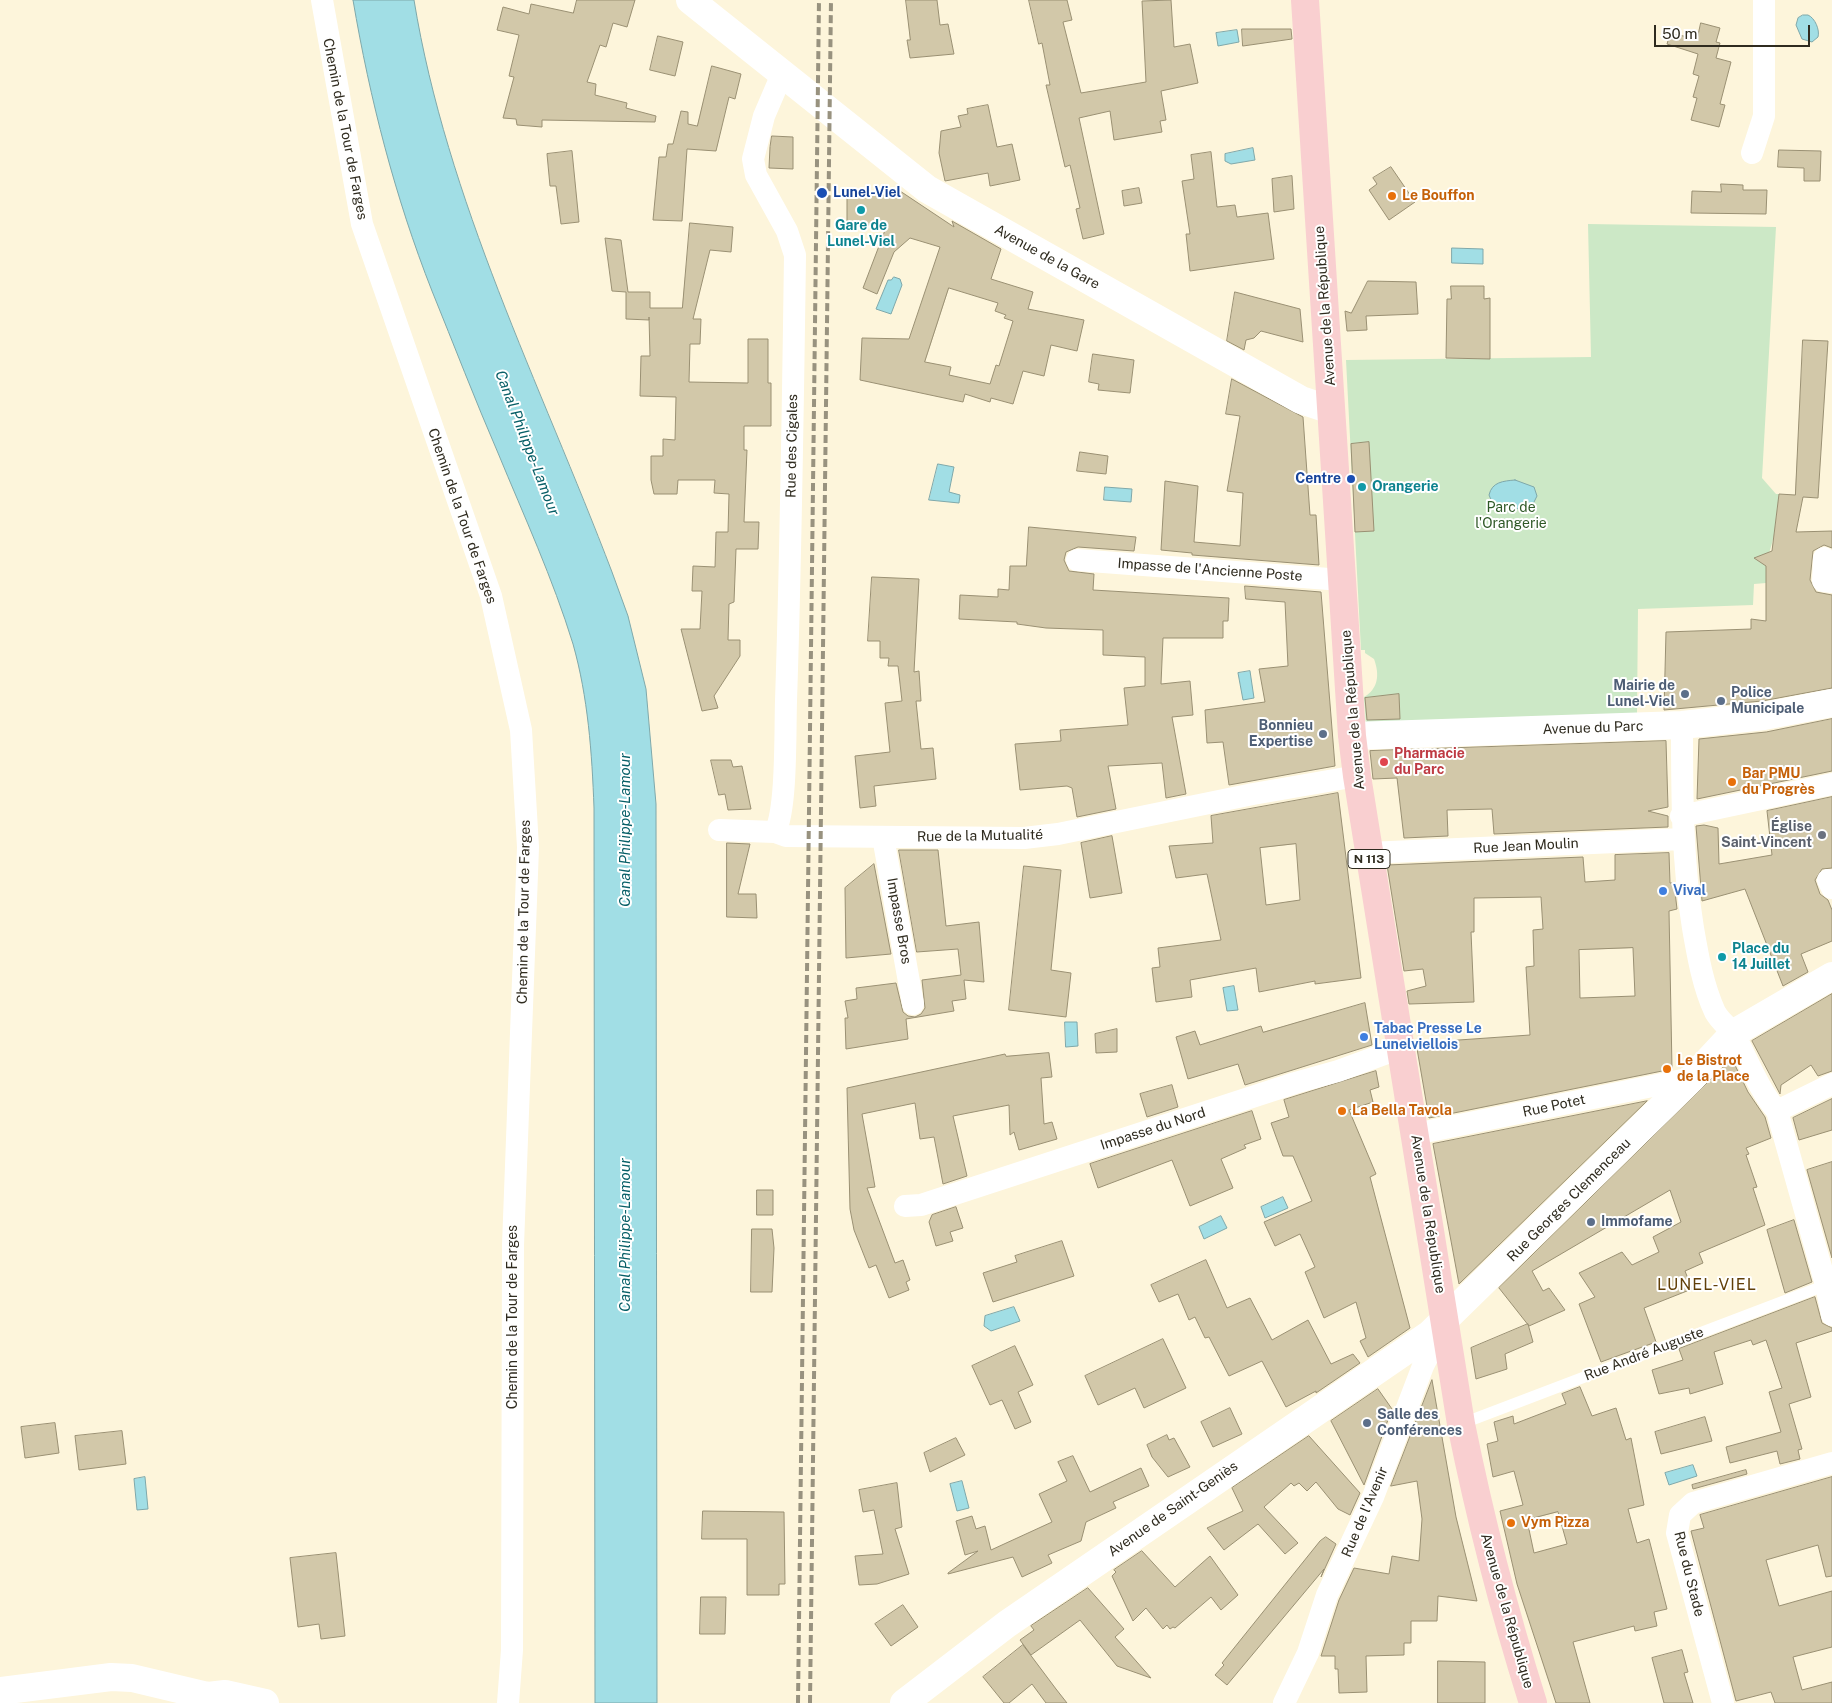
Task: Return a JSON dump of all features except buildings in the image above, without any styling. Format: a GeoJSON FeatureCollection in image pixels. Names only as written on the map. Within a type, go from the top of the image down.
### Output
{"type":"FeatureCollection","features":[{"type":"Feature","properties":{"kind":"main road","name":"Avenue de la République"},"geometry":{"type":"LineString","coordinates":[[1305,0],[1352,736],[1357,776],[1368,854],[1446,1321],[1461,1424],[1493,1566],[1533,1703]]}},
{"type":"Feature","properties":{"kind":"street","name":"Chemin de la Tour de Farges"},"geometry":{"type":"LineString","coordinates":[[322,0],[362,224],[491,596],[521,730],[528,848],[513,1246],[512,1650],[508,1703]]}},
{"type":"Feature","properties":{"kind":"street","name":"Avenue de la Gare"},"geometry":{"type":"LineString","coordinates":[[690,0],[927,189],[1301,400],[1332,410]]}},
{"type":"Feature","properties":{"kind":"street"},"geometry":{"type":"LineString","coordinates":[[1752,153],[1764,116],[1764,0]]}},
{"type":"Feature","properties":{"kind":"street","name":"Rue des Cigales"},"geometry":{"type":"LineString","coordinates":[[780,834],[790,565],[795,255],[787,231],[756,175],[753,159],[762,123],[782,74]]}},
{"type":"Feature","properties":{"kind":"street"},"geometry":{"type":"LineString","coordinates":[[1824,558],[1823,581],[1832,582]]}},
{"type":"Feature","properties":{"kind":"street","name":"Impasse de l'Ancienne Poste"},"geometry":{"type":"LineString","coordinates":[[1077,560],[1342,580]]}},
{"type":"Feature","properties":{"kind":"street","name":"Avenue du Parc"},"geometry":{"type":"LineString","coordinates":[[1352,736],[1682,725],[1764,716],[1832,703]]}},
{"type":"Feature","properties":{"kind":"street"},"geometry":{"type":"LineString","coordinates":[[1682,725],[1682,816],[1686,882],[1704,984],[1716,1013],[1723,1024],[1734,1033],[1767,1100],[1777,1111],[1826,1285],[1832,1315]]}},
{"type":"Feature","properties":{"kind":"street","name":"Rue de la Mutualité"},"geometry":{"type":"LineString","coordinates":[[719,830],[873,837],[1024,838],[1058,834],[1253,794],[1357,776]]}},
{"type":"Feature","properties":{"kind":"street"},"geometry":{"type":"LineString","coordinates":[[1682,816],[1832,784]]}},
{"type":"Feature","properties":{"kind":"street","name":"Impasse Bros"},"geometry":{"type":"LineString","coordinates":[[873,837],[913,1004]]}},
{"type":"Feature","properties":{"kind":"street","name":"Rue Jean Moulin"},"geometry":{"type":"LineString","coordinates":[[1368,854],[1683,839]]}},
{"type":"Feature","properties":{"kind":"street"},"geometry":{"type":"LineString","coordinates":[[1692,1078],[1734,1033],[1832,976]]}},
{"type":"Feature","properties":{"kind":"street","name":"Impasse du Nord"},"geometry":{"type":"LineString","coordinates":[[904,1206],[920,1205],[938,1200],[1295,1083],[1338,1071],[1401,1048]]}},
{"type":"Feature","properties":{"kind":"street","name":"Rue Potet"},"geometry":{"type":"LineString","coordinates":[[1415,1134],[1692,1078]]}},
{"type":"Feature","properties":{"kind":"street","name":"Rue Georges Clemenceau"},"geometry":{"type":"LineString","coordinates":[[1446,1321],[1692,1078]]}},
{"type":"Feature","properties":{"kind":"street"},"geometry":{"type":"LineString","coordinates":[[1777,1111],[1832,1084]]}},
{"type":"Feature","properties":{"kind":"street","name":"Avenue de Saint-Geniès"},"geometry":{"type":"LineString","coordinates":[[904,1703],[1007,1624],[1430,1334],[1446,1321]]}},
{"type":"Feature","properties":{"kind":"street","name":"Rue de l'Avenir"},"geometry":{"type":"LineString","coordinates":[[1284,1703],[1308,1653],[1327,1595],[1373,1498],[1423,1366],[1446,1321]]}},
{"type":"Feature","properties":{"kind":"street","name":"Rue du Stade"},"geometry":{"type":"LineString","coordinates":[[1723,1703],[1677,1533],[1680,1515],[1693,1503],[1832,1463]]}},
{"type":"Feature","properties":{"kind":"street"},"geometry":{"type":"LineString","coordinates":[[0,1691],[111,1677],[132,1678],[210,1699],[225,1694],[265,1703]]}},
{"type":"Feature","properties":{"kind":"lane","name":"Rue André Auguste"},"geometry":{"type":"LineString","coordinates":[[1461,1424],[1826,1285]]}},
{"type":"Feature","properties":{"kind":"green space","name":"Parc de l'Orangerie"},"geometry":{"type":"Polygon","coordinates":[[[1588,224],[1776,227],[1762,478],[1776,494],[1779,494],[1774,536],[1766,564],[1766,583],[1754,584],[1753,605],[1638,609],[1637,714],[1366,725],[1364,697],[1375,686],[1377,671],[1374,659],[1365,653],[1365,650],[1361,650],[1346,360],[1591,357],[1588,224]]]}},
{"type":"Feature","properties":{"kind":"water","name":"Canal Philippe-Lamour"},"geometry":{"type":"Polygon","coordinates":[[[353,0],[414,0],[429,75],[449,148],[472,219],[526,361],[612,572],[628,616],[646,689],[656,804],[657,1703],[595,1703],[594,808],[586,705],[573,644],[556,596],[432,291],[406,220],[385,148],[367,74],[353,0]]]}},
{"type":"Feature","properties":{"kind":"water"},"geometry":{"type":"Polygon","coordinates":[[[1803,15],[1811,17],[1818,28],[1818,37],[1812,42],[1802,39],[1796,25],[1798,18],[1803,15]]]}},
{"type":"Feature","properties":{"kind":"water"},"geometry":{"type":"Polygon","coordinates":[[[1237,30],[1239,42],[1218,46],[1216,33],[1237,30]]]}},
{"type":"Feature","properties":{"kind":"water"},"geometry":{"type":"Polygon","coordinates":[[[1253,148],[1255,160],[1231,164],[1225,161],[1225,154],[1253,148]]]}},
{"type":"Feature","properties":{"kind":"water"},"geometry":{"type":"Polygon","coordinates":[[[1452,248],[1483,249],[1483,264],[1452,263],[1452,248]]]}},
{"type":"Feature","properties":{"kind":"water"},"geometry":{"type":"Polygon","coordinates":[[[894,277],[900,279],[902,285],[891,314],[876,309],[888,280],[894,277]]]}},
{"type":"Feature","properties":{"kind":"water"},"geometry":{"type":"Polygon","coordinates":[[[938,464],[954,467],[949,492],[960,495],[959,503],[929,500],[938,464]]]}},
{"type":"Feature","properties":{"kind":"water"},"geometry":{"type":"Polygon","coordinates":[[[1515,480],[1534,487],[1537,496],[1533,504],[1515,509],[1502,508],[1496,505],[1489,495],[1493,487],[1502,482],[1515,480]]]}},
{"type":"Feature","properties":{"kind":"water"},"geometry":{"type":"Polygon","coordinates":[[[1105,487],[1132,489],[1131,502],[1104,500],[1105,487]]]}},
{"type":"Feature","properties":{"kind":"water"},"geometry":{"type":"Polygon","coordinates":[[[1250,671],[1254,698],[1243,700],[1238,673],[1250,671]]]}},
{"type":"Feature","properties":{"kind":"water"},"geometry":{"type":"Polygon","coordinates":[[[1234,986],[1238,1010],[1227,1011],[1223,988],[1234,986]]]}},
{"type":"Feature","properties":{"kind":"water"},"geometry":{"type":"Polygon","coordinates":[[[1065,1022],[1077,1022],[1078,1046],[1066,1047],[1065,1022]]]}},
{"type":"Feature","properties":{"kind":"water"},"geometry":{"type":"Polygon","coordinates":[[[1283,1197],[1288,1208],[1265,1218],[1261,1207],[1283,1197]]]}},
{"type":"Feature","properties":{"kind":"water"},"geometry":{"type":"Polygon","coordinates":[[[1221,1216],[1227,1228],[1204,1239],[1199,1227],[1221,1216]]]}},
{"type":"Feature","properties":{"kind":"water"},"geometry":{"type":"Polygon","coordinates":[[[1014,1307],[1020,1321],[991,1331],[984,1326],[985,1316],[1014,1307]]]}},
{"type":"Feature","properties":{"kind":"water"},"geometry":{"type":"Polygon","coordinates":[[[1693,1465],[1697,1476],[1669,1485],[1665,1473],[1693,1465]]]}},
{"type":"Feature","properties":{"kind":"water"},"geometry":{"type":"Polygon","coordinates":[[[145,1477],[148,1509],[137,1510],[134,1479],[145,1477]]]}},
{"type":"Feature","properties":{"kind":"water"},"geometry":{"type":"Polygon","coordinates":[[[962,1481],[969,1508],[957,1511],[950,1484],[962,1481]]]}},
{"type":"Feature","properties":{"kind":"railway"},"geometry":{"type":"LineString","coordinates":[[798,1703],[819,0]]}},
{"type":"Feature","properties":{"kind":"railway"},"geometry":{"type":"LineString","coordinates":[[810,1703],[831,0]]}},
{"type":"Feature","properties":{"kind":"place","name":"Lunel-Viel"},"geometry":{"type":"Point","coordinates":[822,193]}},
{"type":"Feature","properties":{"kind":"place","name":"Le Bouffon"},"geometry":{"type":"Point","coordinates":[1392,196]}},
{"type":"Feature","properties":{"kind":"place","name":"Gare de Lunel-Viel"},"geometry":{"type":"Point","coordinates":[861,210]}},
{"type":"Feature","properties":{"kind":"place","name":"Centre"},"geometry":{"type":"Point","coordinates":[1351,479]}},
{"type":"Feature","properties":{"kind":"place","name":"Orangerie"},"geometry":{"type":"Point","coordinates":[1362,487]}},
{"type":"Feature","properties":{"kind":"place","name":"Mairie de Lunel-Viel"},"geometry":{"type":"Point","coordinates":[1685,694]}},
{"type":"Feature","properties":{"kind":"place","name":"Police Municipale"},"geometry":{"type":"Point","coordinates":[1721,701]}},
{"type":"Feature","properties":{"kind":"place","name":"Bonnieu Expertise"},"geometry":{"type":"Point","coordinates":[1323,734]}},
{"type":"Feature","properties":{"kind":"place","name":"Pharmacie du Parc"},"geometry":{"type":"Point","coordinates":[1384,762]}},
{"type":"Feature","properties":{"kind":"place","name":"Bar PMU du Progrès"},"geometry":{"type":"Point","coordinates":[1732,782]}},
{"type":"Feature","properties":{"kind":"place","name":"Église Saint-Vincent"},"geometry":{"type":"Point","coordinates":[1822,835]}},
{"type":"Feature","properties":{"kind":"place","name":"Vival"},"geometry":{"type":"Point","coordinates":[1663,891]}},
{"type":"Feature","properties":{"kind":"place","name":"Place du 14 Juillet"},"geometry":{"type":"Point","coordinates":[1722,957]}},
{"type":"Feature","properties":{"kind":"place","name":"Tabac Presse Le Lunelviellois"},"geometry":{"type":"Point","coordinates":[1364,1037]}},
{"type":"Feature","properties":{"kind":"place","name":"Le Bistrot de la Place"},"geometry":{"type":"Point","coordinates":[1667,1069]}},
{"type":"Feature","properties":{"kind":"place","name":"La Bella Tavola"},"geometry":{"type":"Point","coordinates":[1342,1111]}},
{"type":"Feature","properties":{"kind":"place","name":"Immofame"},"geometry":{"type":"Point","coordinates":[1591,1222]}},
{"type":"Feature","properties":{"kind":"place","name":"Salle des Conférences"},"geometry":{"type":"Point","coordinates":[1367,1423]}},
{"type":"Feature","properties":{"kind":"place","name":"Vym Pizza"},"geometry":{"type":"Point","coordinates":[1511,1523]}},
{"type":"Feature","properties":{"kind":"district","name":"LUNEL-VIEL"},"geometry":{"type":"Point","coordinates":[1707,1285]}}]}
